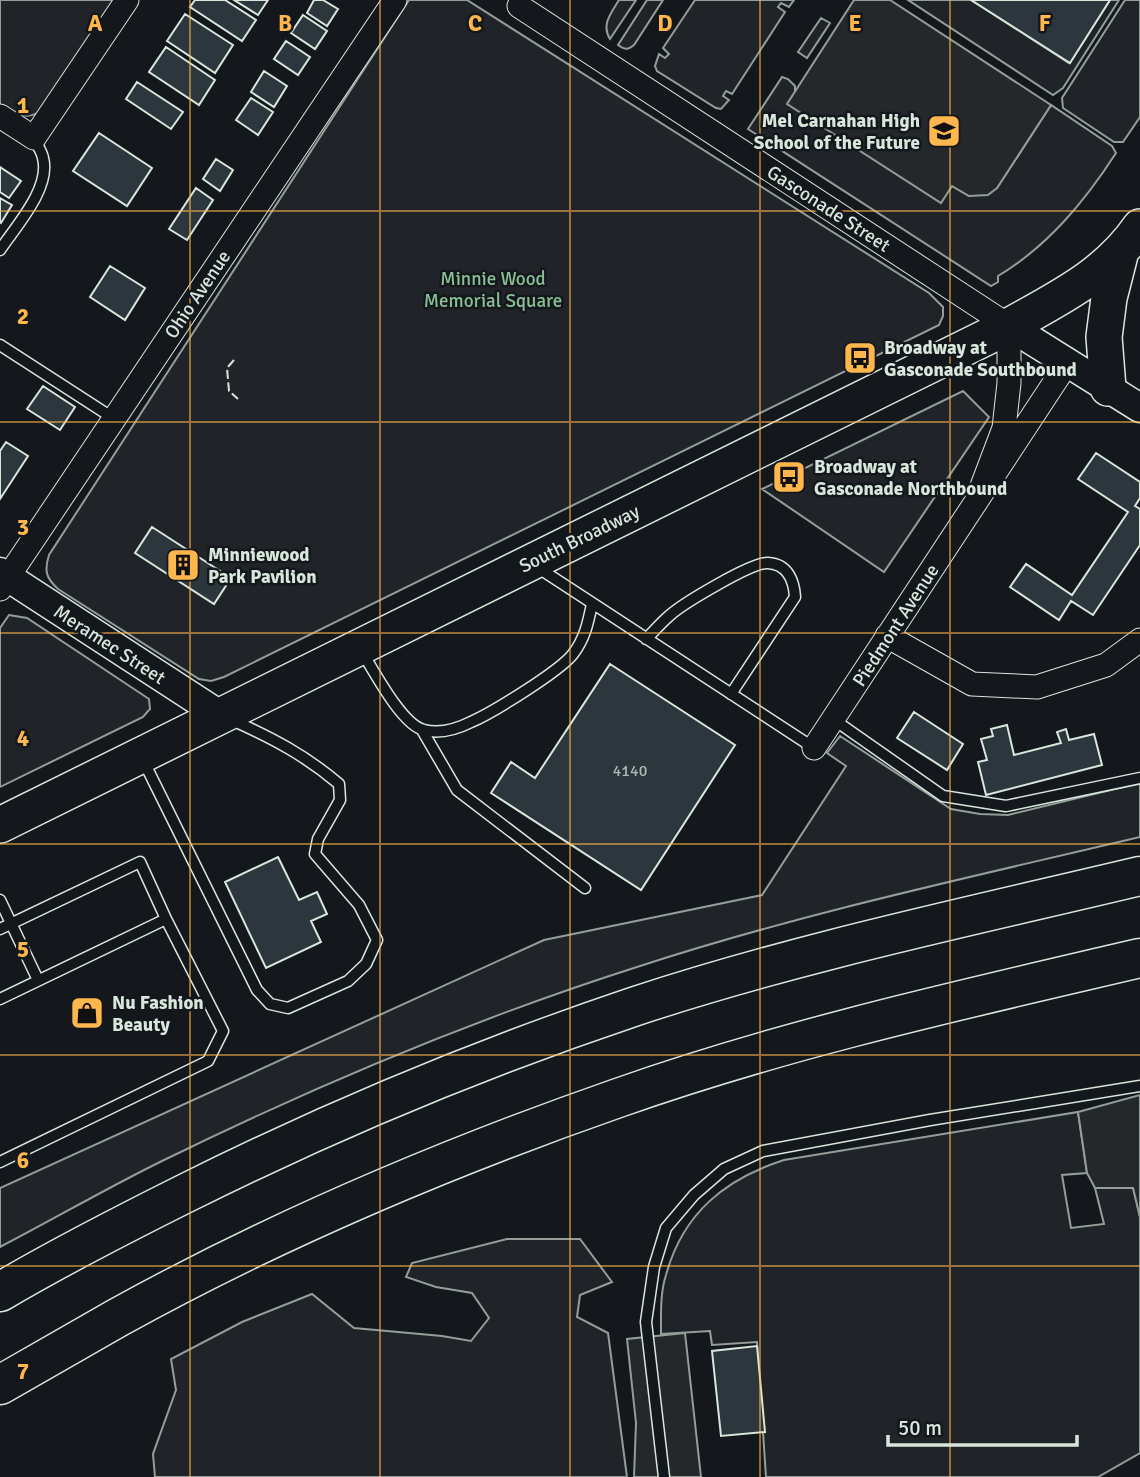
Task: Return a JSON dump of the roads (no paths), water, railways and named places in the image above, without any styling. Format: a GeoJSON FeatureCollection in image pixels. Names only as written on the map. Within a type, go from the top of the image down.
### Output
{"type":"FeatureCollection","features":[{"type":"Feature","properties":{"kind":"highway"},"geometry":{"type":"LineString","coordinates":[[0,1292],[129,1221],[254,1159],[381,1103],[507,1052],[638,1006],[769,967],[1140,876]]}},
{"type":"Feature","properties":{"kind":"highway"},"geometry":{"type":"LineString","coordinates":[[0,1385],[119,1317],[240,1254],[365,1196],[490,1144],[620,1097],[751,1055],[882,1019],[1140,958]]}},
{"type":"Feature","properties":{"kind":"main road","name":"South Broadway"},"geometry":{"type":"LineString","coordinates":[[0,825],[1009,326],[1082,284],[1103,269],[1131,239]]}},
{"type":"Feature","properties":{"kind":"main road"},"geometry":{"type":"LineString","coordinates":[[1108,388],[1104,337],[1109,298],[1131,239]]}},
{"type":"Feature","properties":{"kind":"street"},"geometry":{"type":"LineString","coordinates":[[0,116],[34,138],[127,0]]}},
{"type":"Feature","properties":{"kind":"street","name":"Ohio Avenue"},"geometry":{"type":"LineString","coordinates":[[3,580],[395,0]]}},
{"type":"Feature","properties":{"kind":"street","name":"Gasconade Street"},"geometry":{"type":"LineString","coordinates":[[519,6],[1009,326],[1140,408]]}},
{"type":"Feature","properties":{"kind":"street","name":"Piedmont Avenue"},"geometry":{"type":"LineString","coordinates":[[976,502],[1004,428],[1009,383],[1009,326]]}},
{"type":"Feature","properties":{"kind":"street","name":"Piedmont Avenue"},"geometry":{"type":"LineString","coordinates":[[814,748],[1068,362]]}},
{"type":"Feature","properties":{"kind":"street","name":"Meramec Street"},"geometry":{"type":"LineString","coordinates":[[3,580],[220,715]]}},
{"type":"Feature","properties":{"kind":"street"},"geometry":{"type":"LineString","coordinates":[[887,636],[972,684],[1037,687],[1106,665],[1140,640]]}},
{"type":"Feature","properties":{"kind":"lane"},"geometry":{"type":"LineString","coordinates":[[0,250],[41,188],[43,159],[34,138]]}},
{"type":"Feature","properties":{"kind":"lane"},"geometry":{"type":"LineString","coordinates":[[0,345],[113,418]]}},
{"type":"Feature","properties":{"kind":"lane"},"geometry":{"type":"LineString","coordinates":[[529,562],[814,748]]}},
{"type":"Feature","properties":{"kind":"lane"},"geometry":{"type":"LineString","coordinates":[[646,639],[670,614],[748,569],[764,562],[783,568],[793,580],[795,597],[731,694]]}},
{"type":"Feature","properties":{"kind":"lane"},"geometry":{"type":"LineString","coordinates":[[422,730],[449,730],[472,722],[549,674],[571,657],[584,638],[592,604]]}},
{"type":"Feature","properties":{"kind":"lane"},"geometry":{"type":"LineString","coordinates":[[359,646],[404,717],[422,730],[457,790],[585,888]]}},
{"type":"Feature","properties":{"kind":"lane"},"geometry":{"type":"LineString","coordinates":[[140,755],[257,990],[270,1004],[288,1008],[348,981],[366,964],[377,940],[359,905],[315,854],[318,839],[340,800],[339,784],[315,764],[279,741],[220,715]]}},
{"type":"Feature","properties":{"kind":"lane"},"geometry":{"type":"LineString","coordinates":[[833,719],[943,796],[1006,806],[1140,778]]}},
{"type":"Feature","properties":{"kind":"lane"},"geometry":{"type":"LineString","coordinates":[[0,929],[140,862],[223,1031],[208,1061],[0,1162]]}},
{"type":"Feature","properties":{"kind":"lane"},"geometry":{"type":"LineString","coordinates":[[0,900],[38,981]]}},
{"type":"Feature","properties":{"kind":"lane"},"geometry":{"type":"LineString","coordinates":[[0,999],[166,919]]}},
{"type":"Feature","properties":{"kind":"lane"},"geometry":{"type":"LineString","coordinates":[[664,1477],[646,1322],[654,1267],[666,1228],[694,1195],[723,1169],[763,1151],[930,1119],[1140,1086]]}},
{"type":"Feature","properties":{"kind":"place","name":"Mel Carnahan High School of the Future"},"geometry":{"type":"Point","coordinates":[944,131]}},
{"type":"Feature","properties":{"kind":"place","name":"Broadway at Gasconade Southbound"},"geometry":{"type":"Point","coordinates":[860,358]}},
{"type":"Feature","properties":{"kind":"place","name":"Broadway at Gasconade Northbound"},"geometry":{"type":"Point","coordinates":[789,477]}},
{"type":"Feature","properties":{"kind":"place","name":"Minniewood Park Pavilion"},"geometry":{"type":"Point","coordinates":[183,565]}},
{"type":"Feature","properties":{"kind":"place","name":"Nu Fashion Beauty"},"geometry":{"type":"Point","coordinates":[87,1013]}},
{"type":"Feature","properties":{"kind":"park label","name":"Minnie Wood Memorial Square"},"geometry":{"type":"Point","coordinates":[493,289]}}]}
